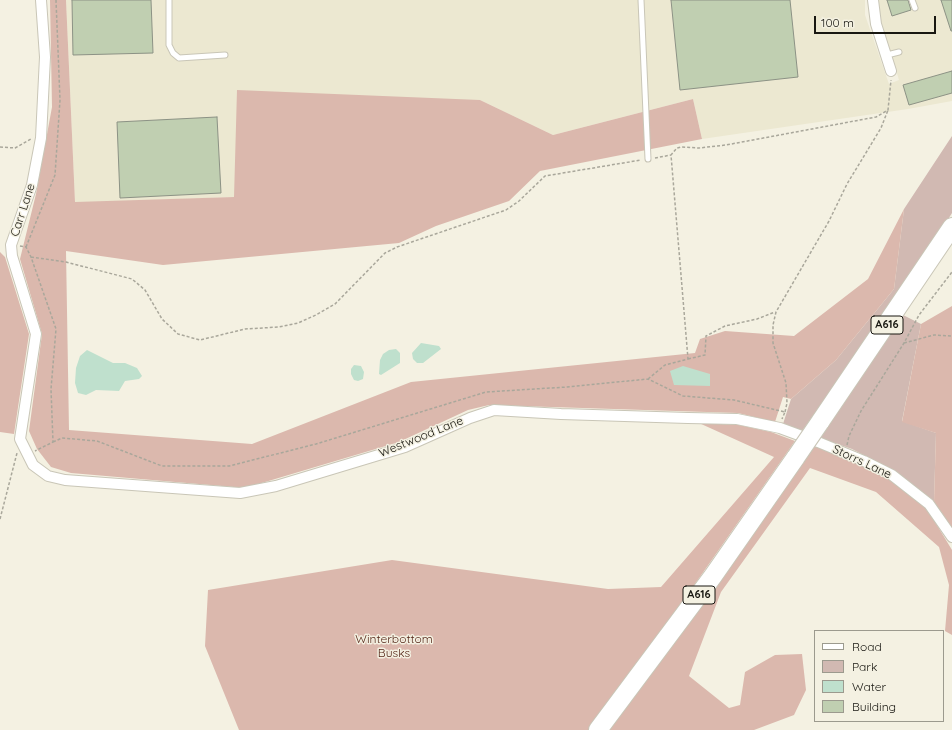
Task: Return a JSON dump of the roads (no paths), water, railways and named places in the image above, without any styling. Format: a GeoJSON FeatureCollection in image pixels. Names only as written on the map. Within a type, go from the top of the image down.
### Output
{"type":"FeatureCollection","features":[{"type":"Feature","properties":{"kind":"highway","name":"A616"},"geometry":{"type":"LineString","coordinates":[[598,730],[713,576],[820,422],[952,227]]}},
{"type":"Feature","properties":{"kind":"street","name":"Carr Lane"},"geometry":{"type":"LineString","coordinates":[[20,440],[36,334],[12,256],[11,245],[32,185],[41,138],[45,57],[41,0]]}},
{"type":"Feature","properties":{"kind":"street"},"geometry":{"type":"LineString","coordinates":[[873,0],[876,24],[892,71]]}},
{"type":"Feature","properties":{"kind":"street","name":"Westwood Lane"},"geometry":{"type":"LineString","coordinates":[[20,440],[33,465],[48,476],[65,480],[240,494],[276,486],[405,447],[470,418],[494,410],[560,414],[737,419],[780,428],[818,442]]}},
{"type":"Feature","properties":{"kind":"street","name":"Storrs Lane"},"geometry":{"type":"LineString","coordinates":[[818,442],[864,461],[892,475],[929,504],[952,538]]}},
{"type":"Feature","properties":{"kind":"lane"},"geometry":{"type":"LineString","coordinates":[[169,0],[169,45],[173,54],[179,58],[225,55]]}},
{"type":"Feature","properties":{"kind":"lane"},"geometry":{"type":"LineString","coordinates":[[641,0],[648,159]]}},
{"type":"Feature","properties":{"kind":"lane"},"geometry":{"type":"LineString","coordinates":[[912,0],[915,8]]}},
{"type":"Feature","properties":{"kind":"lane"},"geometry":{"type":"LineString","coordinates":[[887,55],[899,52]]}},
{"type":"Feature","properties":{"kind":"water"},"geometry":{"type":"Polygon","coordinates":[[[421,343],[439,346],[441,349],[423,363],[417,363],[413,359],[412,353],[421,343]]]}},
{"type":"Feature","properties":{"kind":"water"},"geometry":{"type":"Polygon","coordinates":[[[396,349],[400,353],[400,363],[381,375],[379,374],[380,360],[383,354],[389,350],[396,349]]]}},
{"type":"Feature","properties":{"kind":"water"},"geometry":{"type":"Polygon","coordinates":[[[87,350],[113,363],[125,363],[137,368],[142,376],[139,379],[125,381],[119,391],[96,390],[86,395],[78,393],[75,383],[76,368],[80,356],[87,350]]]}},
{"type":"Feature","properties":{"kind":"water"},"geometry":{"type":"Polygon","coordinates":[[[354,365],[361,366],[364,372],[363,379],[358,381],[354,380],[351,374],[351,369],[354,365]]]}},
{"type":"Feature","properties":{"kind":"water"},"geometry":{"type":"Polygon","coordinates":[[[683,366],[710,374],[710,386],[674,385],[670,371],[683,366]]]}},
{"type":"Feature","properties":{"kind":"park label","name":"Winterbottom Busks"},"geometry":{"type":"Point","coordinates":[394,646]}}]}
